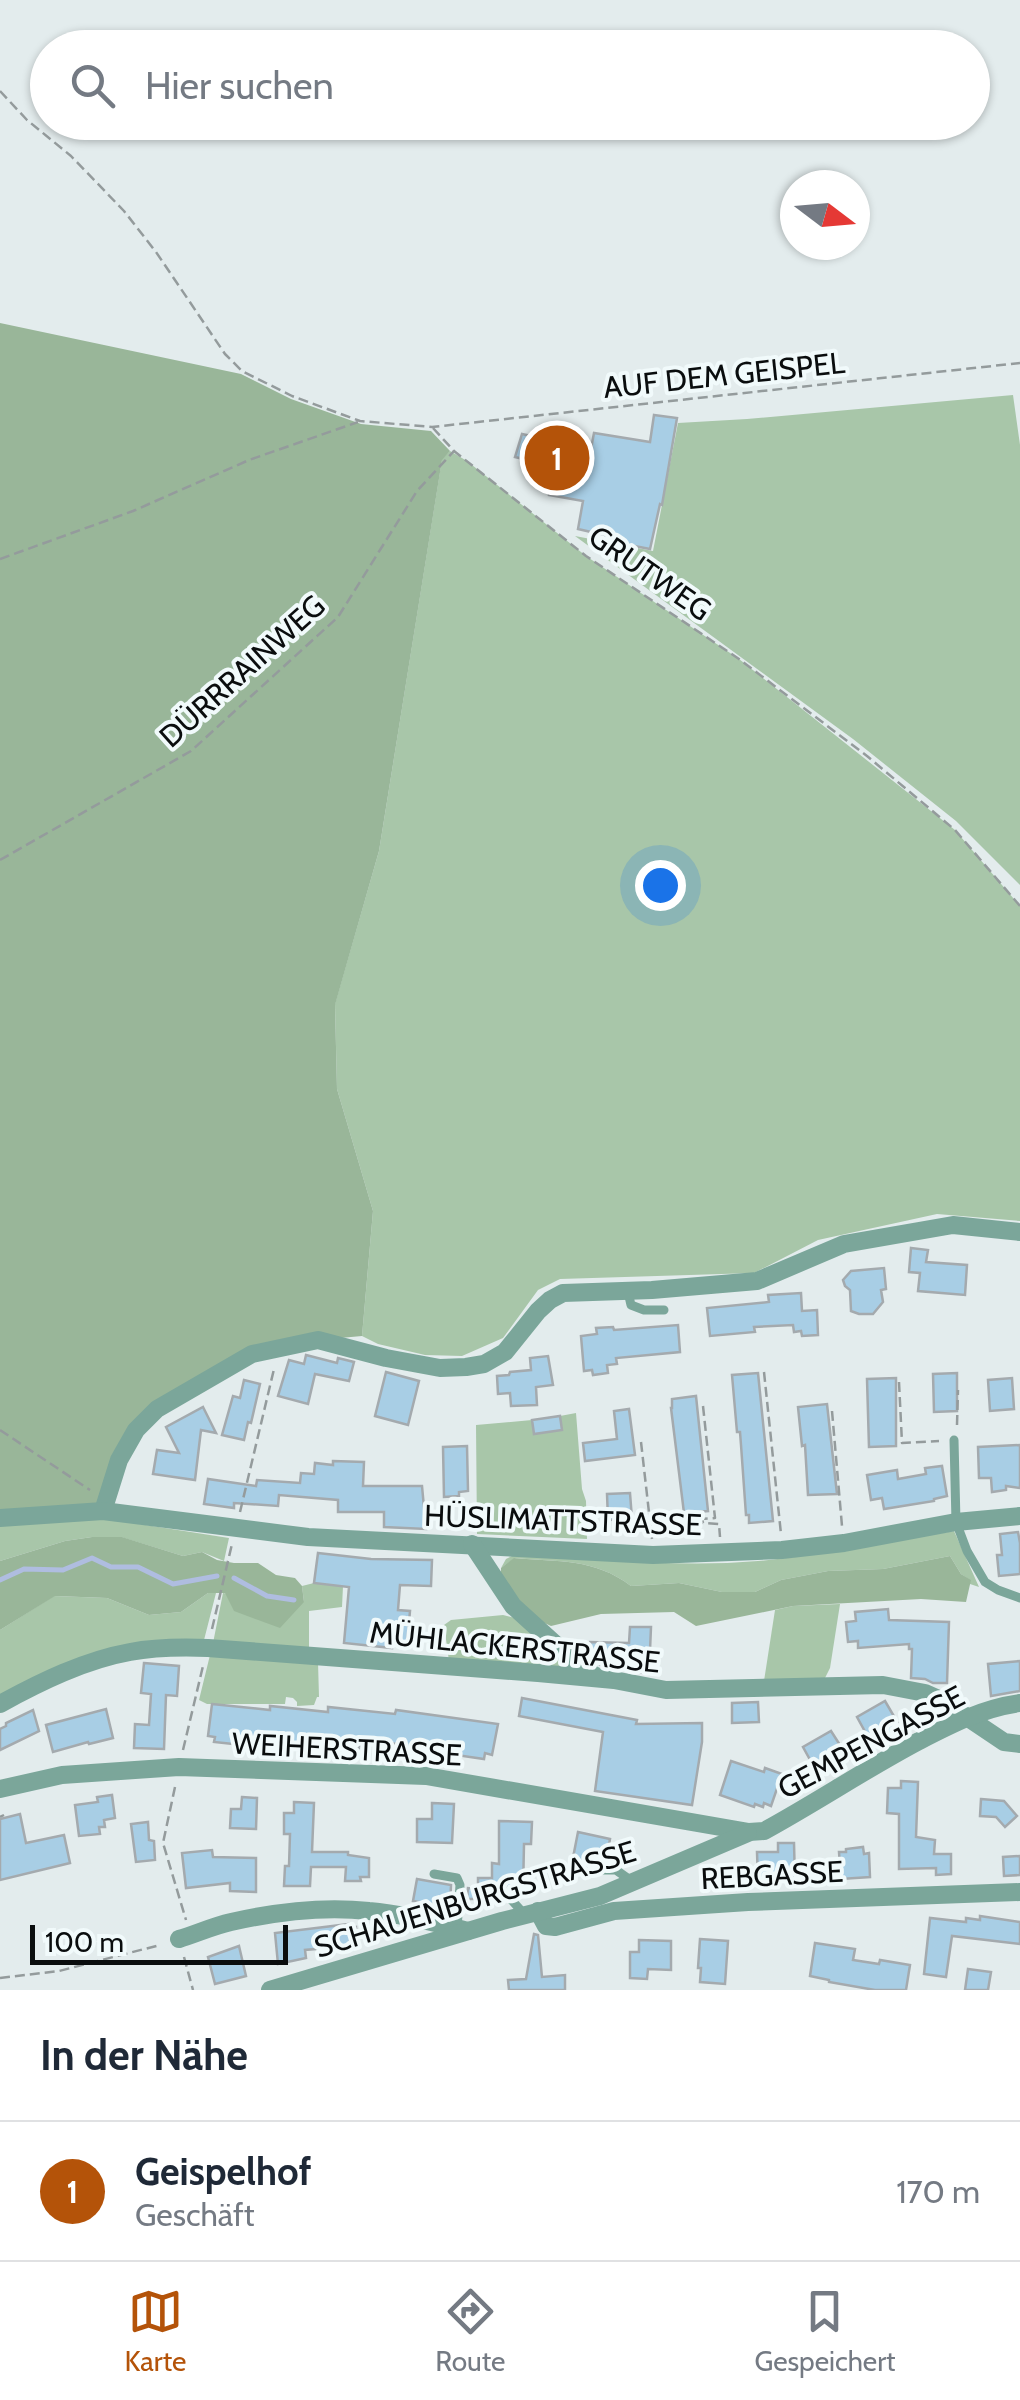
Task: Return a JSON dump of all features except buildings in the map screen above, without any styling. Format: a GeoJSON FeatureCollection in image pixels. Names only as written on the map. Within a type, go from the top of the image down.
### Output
{"type":"FeatureCollection","features":[{"type":"Feature","properties":{"kind":"street"},"geometry":{"type":"LineString","coordinates":[[105,1505],[118,1460],[136,1430],[157,1410],[252,1354],[318,1340],[386,1358],[440,1368],[466,1368],[484,1364],[505,1352],[538,1312],[563,1292],[757,1281],[844,1244],[953,1225],[1020,1232]]}},
{"type":"Feature","properties":{"kind":"street","name":"HÜSLIMATTSTRASSE"},"geometry":{"type":"LineString","coordinates":[[0,1518],[105,1505],[308,1537],[653,1555],[782,1550],[956,1522],[1020,1516]]}},
{"type":"Feature","properties":{"kind":"street"},"geometry":{"type":"LineString","coordinates":[[472,1544],[513,1606],[587,1673],[614,1680]]}},
{"type":"Feature","properties":{"kind":"street","name":"MÜHLACKERSTRASSE"},"geometry":{"type":"LineString","coordinates":[[0,1704],[82,1666],[127,1652],[168,1647],[614,1680],[666,1690],[883,1685],[925,1693],[1004,1742],[1020,1744]]}},
{"type":"Feature","properties":{"kind":"street","name":"GEMPENGASSE"},"geometry":{"type":"LineString","coordinates":[[749,1832],[764,1831],[966,1716],[1020,1702]]}},
{"type":"Feature","properties":{"kind":"street","name":"WEIHERSTRASSE"},"geometry":{"type":"LineString","coordinates":[[0,1790],[62,1775],[180,1767],[426,1776],[749,1832]]}},
{"type":"Feature","properties":{"kind":"street","name":"SCHAUENBURGSTRASSE"},"geometry":{"type":"LineString","coordinates":[[270,1990],[462,1930],[600,1896],[749,1832]]}},
{"type":"Feature","properties":{"kind":"street","name":"REBGASSE"},"geometry":{"type":"LineString","coordinates":[[532,1913],[546,1926],[556,1926],[614,1911],[1020,1892]]}},
{"type":"Feature","properties":{"kind":"street"},"geometry":{"type":"LineString","coordinates":[[185,1938],[226,1923],[278,1913],[320,1911],[367,1910],[462,1930]]}},
{"type":"Feature","properties":{"kind":"lane"},"geometry":{"type":"LineString","coordinates":[[628,1290],[630,1305],[664,1310]]}},
{"type":"Feature","properties":{"kind":"lane"},"geometry":{"type":"LineString","coordinates":[[954,1440],[956,1522],[968,1551],[985,1582],[1020,1598]]}},
{"type":"Feature","properties":{"kind":"lane"},"geometry":{"type":"LineString","coordinates":[[594,1870],[616,1870],[634,1883]]}},
{"type":"Feature","properties":{"kind":"lane"},"geometry":{"type":"LineString","coordinates":[[434,1874],[457,1878],[462,1930]]}},
{"type":"Feature","properties":{"kind":"lane"},"geometry":{"type":"LineString","coordinates":[[494,1895],[507,1895],[532,1913]]}},
{"type":"Feature","properties":{"kind":"path"},"geometry":{"type":"LineString","coordinates":[[0,91],[30,122]]}},
{"type":"Feature","properties":{"kind":"path"},"geometry":{"type":"LineString","coordinates":[[51,140],[124,211],[225,354],[242,371],[292,396],[360,421],[432,427]]}},
{"type":"Feature","properties":{"kind":"path","name":"AUF DEM GEISPEL"},"geometry":{"type":"LineString","coordinates":[[432,427],[1020,363]]}},
{"type":"Feature","properties":{"kind":"path"},"geometry":{"type":"LineString","coordinates":[[0,559],[133,511],[248,460],[360,421]]}},
{"type":"Feature","properties":{"kind":"path","name":"GRUTWEG"},"geometry":{"type":"LineString","coordinates":[[432,427],[454,450],[586,556],[739,659],[867,756],[954,830],[1020,906]]}},
{"type":"Feature","properties":{"kind":"path","name":"DÜRRRAINWEG"},"geometry":{"type":"LineString","coordinates":[[0,860],[191,751],[338,616],[417,492],[454,450]]}},
{"type":"Feature","properties":{"kind":"path"},"geometry":{"type":"LineString","coordinates":[[236,1528],[279,1348]]}},
{"type":"Feature","properties":{"kind":"path"},"geometry":{"type":"LineString","coordinates":[[764,1372],[782,1550]]}},
{"type":"Feature","properties":{"kind":"path"},"geometry":{"type":"LineString","coordinates":[[899,1382],[902,1443],[957,1439],[958,1390]]}},
{"type":"Feature","properties":{"kind":"path"},"geometry":{"type":"LineString","coordinates":[[703,1406],[715,1518],[702,1519],[702,1524],[718,1524]]}},
{"type":"Feature","properties":{"kind":"path"},"geometry":{"type":"LineString","coordinates":[[832,1410],[844,1543]]}},
{"type":"Feature","properties":{"kind":"path"},"geometry":{"type":"LineString","coordinates":[[0,1430],[105,1505]]}},
{"type":"Feature","properties":{"kind":"path"},"geometry":{"type":"LineString","coordinates":[[640,1442],[651,1535]]}},
{"type":"Feature","properties":{"kind":"path"},"geometry":{"type":"LineString","coordinates":[[180,1767],[162,1844],[193,1990]]}},
{"type":"Feature","properties":{"kind":"path"},"geometry":{"type":"LineString","coordinates":[[0,1978],[59,1971],[185,1938]]}},
{"type":"Feature","properties":{"kind":"green space"},"geometry":{"type":"Polygon","coordinates":[[[0,323],[241,374],[291,399],[361,424],[431,431],[450,451],[442,460],[379,851],[335,1005],[337,1089],[373,1211],[362,1336],[318,1340],[252,1354],[136,1430],[103,1511],[0,1518],[0,323]]]}},
{"type":"Feature","properties":{"kind":"green space"},"geometry":{"type":"Polygon","coordinates":[[[1013,395],[1020,445],[1020,885],[956,821],[853,739],[575,536],[653,551],[678,423],[1013,395]]]}},
{"type":"Feature","properties":{"kind":"green space"},"geometry":{"type":"Polygon","coordinates":[[[450,451],[586,556],[739,659],[955,830],[1020,906],[1020,1221],[937,1214],[818,1240],[754,1273],[560,1279],[538,1290],[503,1338],[462,1356],[425,1355],[378,1344],[362,1336],[373,1211],[337,1089],[335,1004],[379,851],[442,459],[450,451]]]}},
{"type":"Feature","properties":{"kind":"green space"},"geometry":{"type":"Polygon","coordinates":[[[576,1413],[587,1539],[477,1534],[476,1425],[532,1420],[535,1434],[562,1430],[560,1416],[576,1413]]]}},
{"type":"Feature","properties":{"kind":"green space"},"geometry":{"type":"Polygon","coordinates":[[[88,1516],[229,1538],[224,1561],[202,1552],[183,1556],[121,1537],[92,1537],[0,1561],[0,1522],[88,1516]]]}},
{"type":"Feature","properties":{"kind":"green space"},"geometry":{"type":"Polygon","coordinates":[[[954,1531],[979,1587],[970,1584],[950,1556],[883,1569],[828,1571],[781,1580],[755,1592],[722,1592],[679,1583],[631,1586],[603,1570],[561,1561],[515,1558],[501,1568],[514,1555],[666,1563],[758,1561],[954,1531]]]}},
{"type":"Feature","properties":{"kind":"green space"},"geometry":{"type":"Polygon","coordinates":[[[92,1537],[122,1537],[183,1556],[202,1552],[217,1560],[258,1563],[276,1575],[295,1578],[302,1586],[304,1602],[280,1628],[234,1611],[225,1593],[208,1593],[181,1612],[149,1615],[107,1598],[55,1596],[0,1630],[0,1561],[92,1537]]]}},
{"type":"Feature","properties":{"kind":"green space"},"geometry":{"type":"Polygon","coordinates":[[[950,1556],[961,1574],[971,1580],[966,1602],[921,1599],[793,1606],[696,1626],[674,1612],[601,1614],[551,1626],[522,1606],[501,1579],[501,1568],[514,1558],[590,1566],[631,1586],[679,1583],[722,1592],[755,1592],[781,1580],[828,1571],[883,1569],[950,1556]]]}},
{"type":"Feature","properties":{"kind":"green space"},"geometry":{"type":"Polygon","coordinates":[[[302,1586],[343,1586],[342,1607],[309,1611],[309,1650],[213,1643],[223,1593],[304,1602],[302,1586]]]}},
{"type":"Feature","properties":{"kind":"green space"},"geometry":{"type":"Polygon","coordinates":[[[208,1593],[216,1593],[204,1640],[136,1644],[0,1699],[0,1630],[54,1596],[107,1598],[149,1615],[181,1612],[208,1593]]]}},
{"type":"Feature","properties":{"kind":"green space"},"geometry":{"type":"Polygon","coordinates":[[[840,1604],[825,1678],[764,1681],[775,1610],[840,1604]]]}},
{"type":"Feature","properties":{"kind":"green space"},"geometry":{"type":"Polygon","coordinates":[[[503,1615],[519,1619],[561,1658],[563,1666],[558,1671],[449,1661],[444,1625],[451,1620],[503,1615]]]}},
{"type":"Feature","properties":{"kind":"green space"},"geometry":{"type":"Polygon","coordinates":[[[210,1655],[318,1662],[319,1697],[314,1705],[297,1706],[293,1698],[286,1697],[285,1704],[207,1704],[199,1700],[210,1655]]]}},
{"type":"Feature","properties":{"kind":"waterway"},"geometry":{"type":"LineString","coordinates":[[0,1580],[24,1569],[63,1570],[92,1558],[111,1567],[138,1567],[173,1584],[217,1576]]}},
{"type":"Feature","properties":{"kind":"waterway"},"geometry":{"type":"LineString","coordinates":[[234,1578],[267,1596],[294,1600]]}},
{"type":"Feature","properties":{"kind":"place","name":"Geispelhof"},"geometry":{"type":"Point","coordinates":[557,458]}}]}
